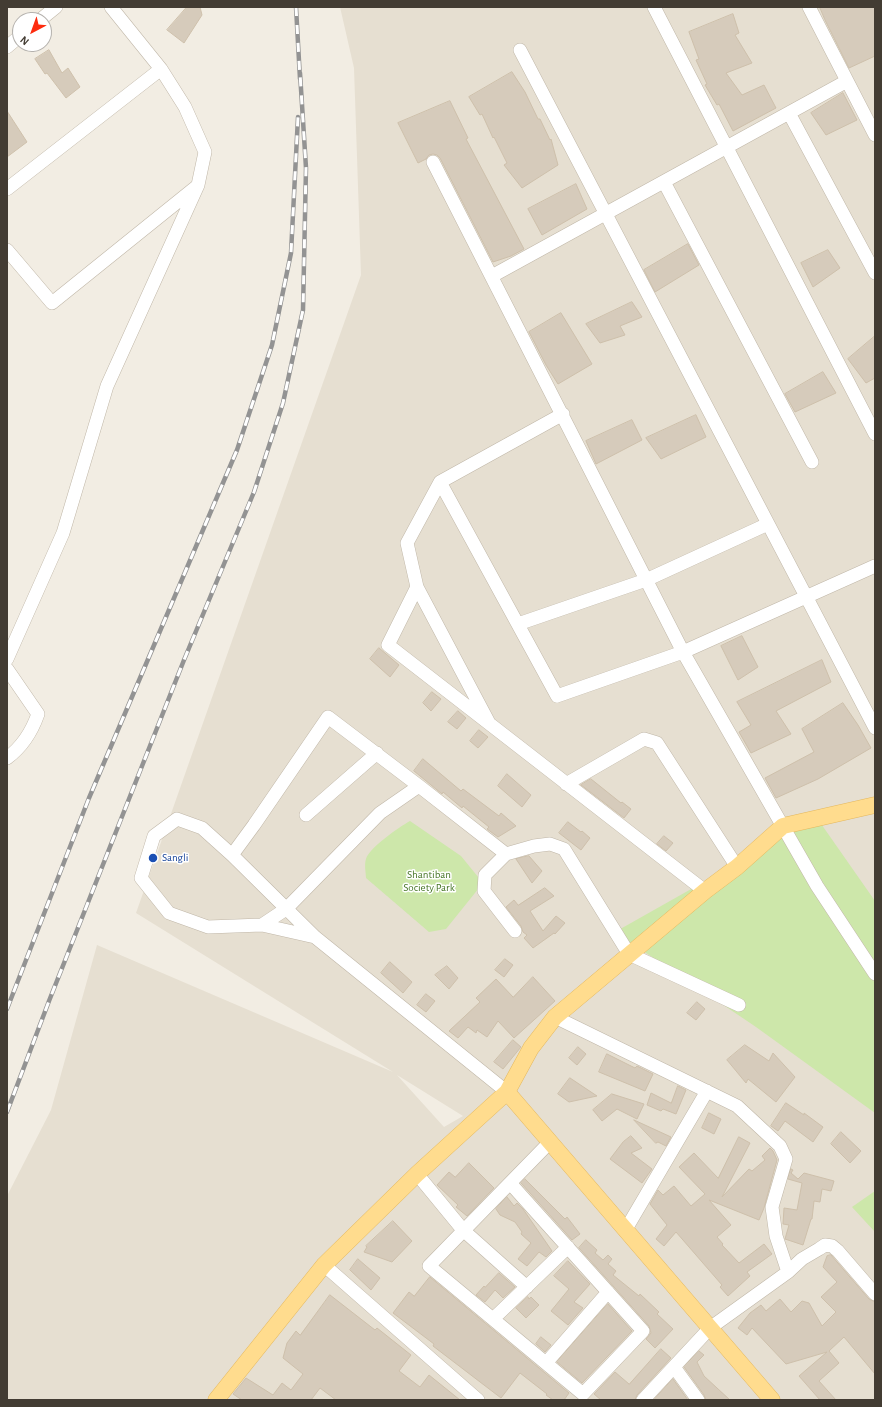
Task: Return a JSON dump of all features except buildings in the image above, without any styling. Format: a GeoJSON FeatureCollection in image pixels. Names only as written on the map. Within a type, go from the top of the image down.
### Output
{"type":"FeatureCollection","features":[{"type":"Feature","properties":{"kind":"main road"},"geometry":{"type":"LineString","coordinates":[[218,1399],[324,1264],[417,1174],[507,1092],[531,1048],[555,1017],[705,891],[737,867],[783,826],[875,805]]}},
{"type":"Feature","properties":{"kind":"main road"},"geometry":{"type":"LineString","coordinates":[[507,1092],[772,1400]]}},
{"type":"Feature","properties":{"kind":"street"},"geometry":{"type":"LineString","coordinates":[[7,659],[63,534],[107,386],[198,185],[205,152],[185,107],[162,69],[111,7]]}},
{"type":"Feature","properties":{"kind":"street"},"geometry":{"type":"LineString","coordinates":[[654,7],[875,434]]}},
{"type":"Feature","properties":{"kind":"street"},"geometry":{"type":"LineString","coordinates":[[809,7],[875,135]]}},
{"type":"Feature","properties":{"kind":"street"},"geometry":{"type":"LineString","coordinates":[[520,50],[875,728]]}},
{"type":"Feature","properties":{"kind":"street"},"geometry":{"type":"LineString","coordinates":[[7,189],[162,69]]}},
{"type":"Feature","properties":{"kind":"street"},"geometry":{"type":"LineString","coordinates":[[492,276],[847,81]]}},
{"type":"Feature","properties":{"kind":"street"},"geometry":{"type":"LineString","coordinates":[[789,113],[875,273]]}},
{"type":"Feature","properties":{"kind":"street"},"geometry":{"type":"LineString","coordinates":[[433,162],[682,652],[817,886],[875,974]]}},
{"type":"Feature","properties":{"kind":"street"},"geometry":{"type":"LineString","coordinates":[[664,182],[812,462]]}},
{"type":"Feature","properties":{"kind":"street"},"geometry":{"type":"LineString","coordinates":[[7,250],[52,303],[198,185]]}},
{"type":"Feature","properties":{"kind":"street"},"geometry":{"type":"LineString","coordinates":[[490,725],[417,587],[407,543],[440,482],[562,414]]}},
{"type":"Feature","properties":{"kind":"street"},"geometry":{"type":"LineString","coordinates":[[440,482],[558,696],[682,652],[875,566]]}},
{"type":"Feature","properties":{"kind":"street"},"geometry":{"type":"LineString","coordinates":[[518,624],[646,580],[768,524]]}},
{"type":"Feature","properties":{"kind":"street"},"geometry":{"type":"LineString","coordinates":[[417,587],[388,645],[705,891]]}},
{"type":"Feature","properties":{"kind":"street"},"geometry":{"type":"LineString","coordinates":[[7,669],[38,714],[32,731],[14,753],[7,758]]}},
{"type":"Feature","properties":{"kind":"street"},"geometry":{"type":"LineString","coordinates":[[232,854],[254,825],[328,717],[420,786],[506,854]]}},
{"type":"Feature","properties":{"kind":"street"},"geometry":{"type":"LineString","coordinates":[[566,784],[644,739],[657,743],[737,867]]}},
{"type":"Feature","properties":{"kind":"street"},"geometry":{"type":"LineString","coordinates":[[306,815],[377,753]]}},
{"type":"Feature","properties":{"kind":"street"},"geometry":{"type":"LineString","coordinates":[[262,925],[286,909],[380,813],[420,786]]}},
{"type":"Feature","properties":{"kind":"street"},"geometry":{"type":"LineString","coordinates":[[315,937],[262,925],[208,927],[168,913],[141,878],[154,836],[177,819],[202,828],[232,854],[315,937],[507,1092]]}},
{"type":"Feature","properties":{"kind":"street"},"geometry":{"type":"LineString","coordinates":[[515,930],[484,891],[485,875],[506,854],[534,846],[550,844],[564,849],[629,954],[739,1005]]}},
{"type":"Feature","properties":{"kind":"street"},"geometry":{"type":"LineString","coordinates":[[555,1017],[738,1106],[780,1146],[786,1159],[772,1207],[776,1236],[788,1272]]}},
{"type":"Feature","properties":{"kind":"street"},"geometry":{"type":"LineString","coordinates":[[626,1229],[707,1091]]}},
{"type":"Feature","properties":{"kind":"street"},"geometry":{"type":"LineString","coordinates":[[510,1183],[643,1331],[583,1394],[429,1266],[463,1230],[510,1183],[550,1143]]}},
{"type":"Feature","properties":{"kind":"street"},"geometry":{"type":"LineString","coordinates":[[417,1174],[463,1230],[527,1287]]}},
{"type":"Feature","properties":{"kind":"street"},"geometry":{"type":"LineString","coordinates":[[643,1400],[710,1328],[788,1272],[802,1259],[825,1245],[832,1246],[838,1251],[875,1294]]}},
{"type":"Feature","properties":{"kind":"street"},"geometry":{"type":"LineString","coordinates":[[493,1319],[568,1247]]}},
{"type":"Feature","properties":{"kind":"street"},"geometry":{"type":"LineString","coordinates":[[324,1264],[478,1400]]}},
{"type":"Feature","properties":{"kind":"street"},"geometry":{"type":"LineString","coordinates":[[546,1363],[608,1292]]}},
{"type":"Feature","properties":{"kind":"street"},"geometry":{"type":"LineString","coordinates":[[674,1367],[698,1400]]}},
{"type":"Feature","properties":{"kind":"shaded area"},"geometry":{"type":"Polygon","coordinates":[[[340,7],[875,7],[875,1400],[7,1400],[7,1196],[51,1110],[97,945],[393,1072],[136,913],[361,275],[354,68],[340,7]],[[397,1075],[444,1127],[463,1116],[397,1075]]]}},
{"type":"Feature","properties":{"kind":"green space"},"geometry":{"type":"Polygon","coordinates":[[[817,818],[875,901],[875,1113],[756,1027],[615,932],[817,818]]]}},
{"type":"Feature","properties":{"kind":"green space","name":"Shantiban Society Park"},"geometry":{"type":"Polygon","coordinates":[[[410,821],[461,856],[483,883],[446,929],[429,932],[366,878],[365,864],[368,854],[385,838],[410,821]]]}},
{"type":"Feature","properties":{"kind":"green space"},"geometry":{"type":"Polygon","coordinates":[[[875,1191],[875,1232],[852,1207],[875,1191]]]}},
{"type":"Feature","properties":{"kind":"railway"},"geometry":{"type":"LineString","coordinates":[[296,7],[300,79]]}},
{"type":"Feature","properties":{"kind":"railway"},"geometry":{"type":"LineString","coordinates":[[7,1112],[49,1001],[184,660],[254,492],[283,403],[303,310],[306,168],[300,73]]}},
{"type":"Feature","properties":{"kind":"railway"},"geometry":{"type":"LineString","coordinates":[[7,1009],[89,798],[237,450],[272,345],[291,253],[298,117]]}},
{"type":"Feature","properties":{"kind":"place","name":"Sangli"},"geometry":{"type":"Point","coordinates":[153,858]}}]}
